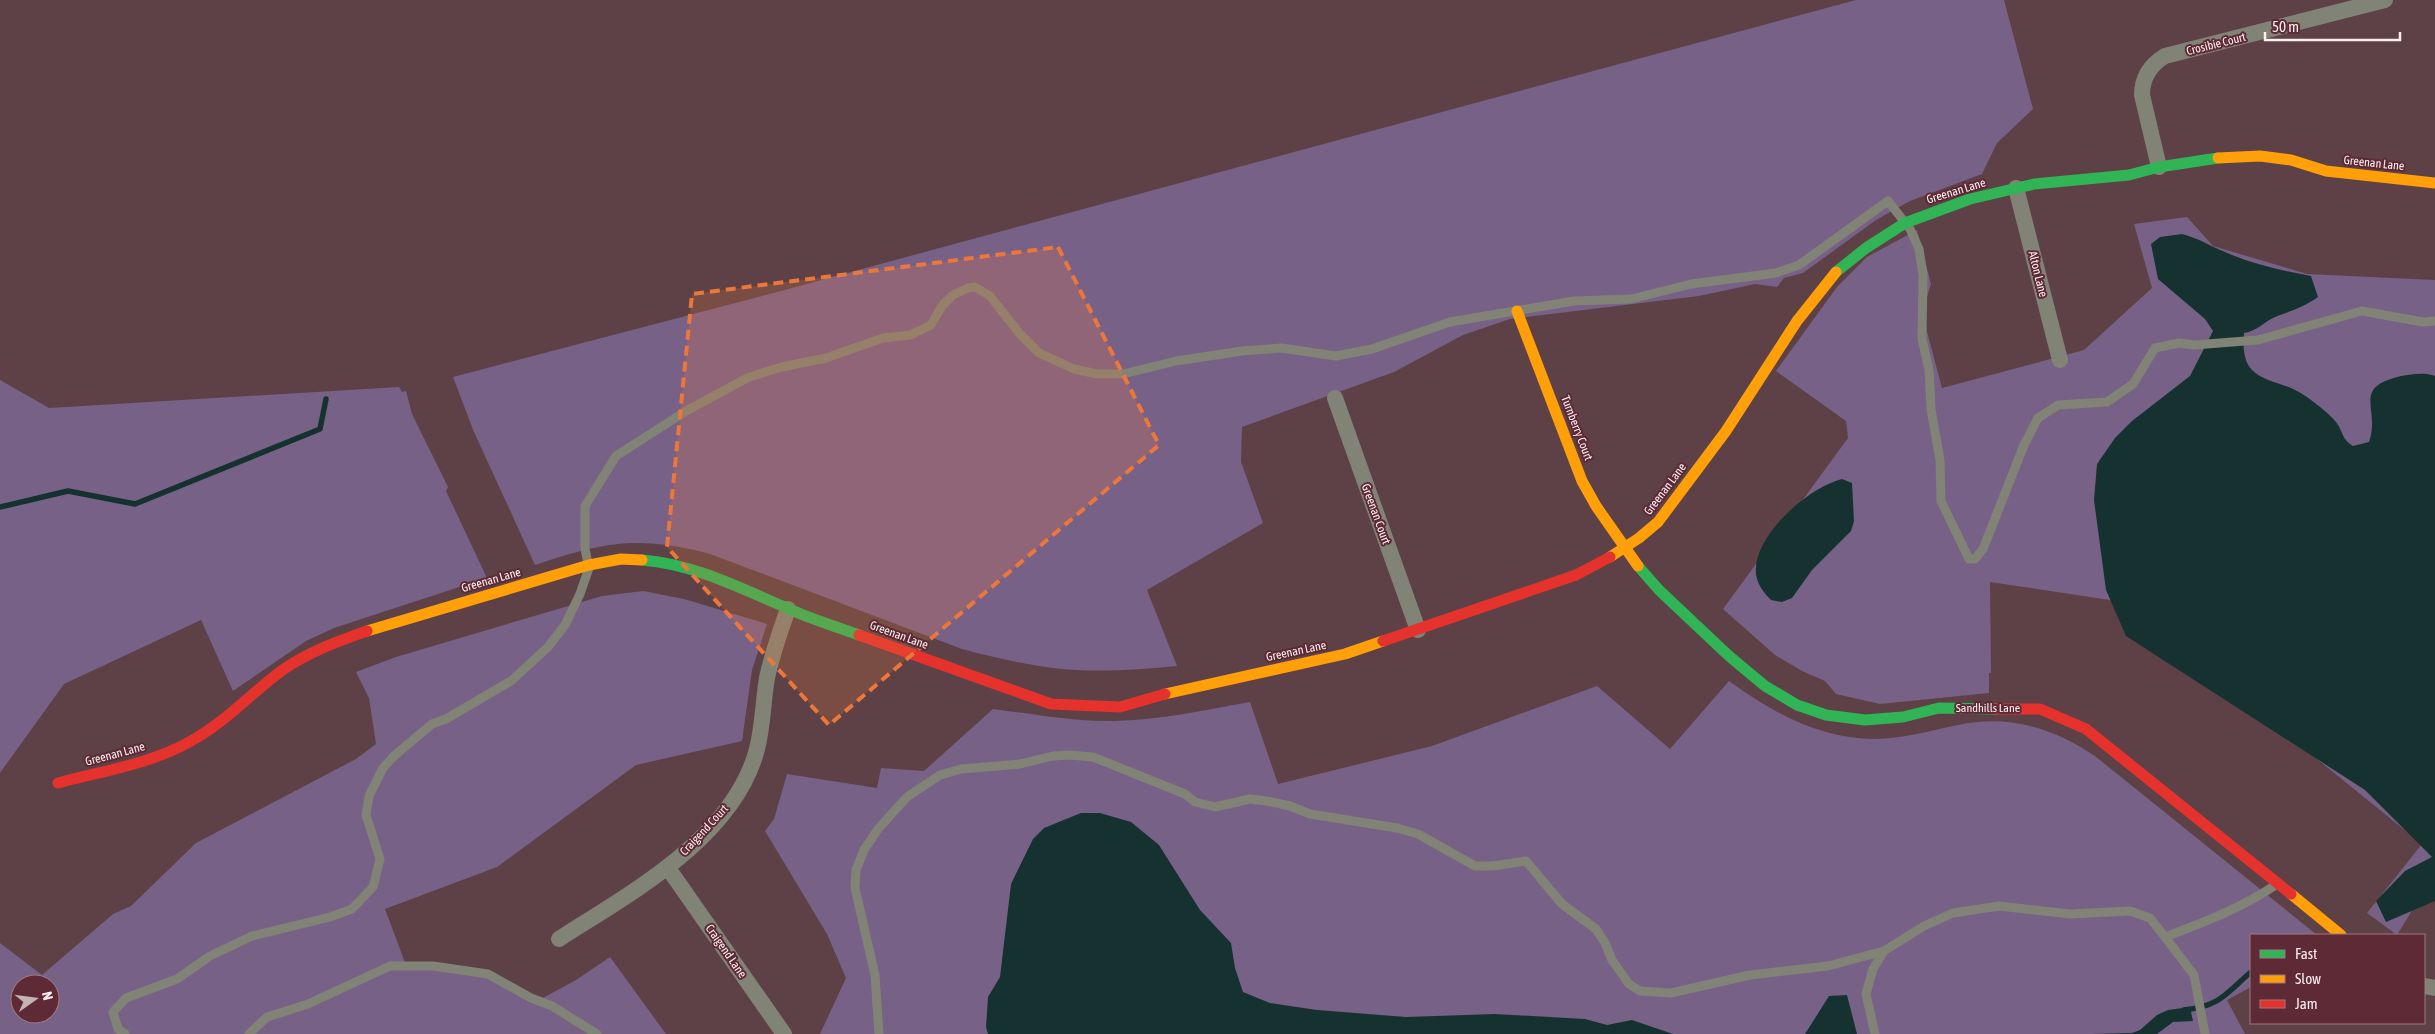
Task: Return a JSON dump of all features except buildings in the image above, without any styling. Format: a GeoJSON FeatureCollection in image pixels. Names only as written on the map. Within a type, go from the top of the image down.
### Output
{"type":"FeatureCollection","features":[{"type":"Feature","properties":{"kind":"street","name":"Crosibie Court"},"geometry":{"type":"LineString","coordinates":[[2159,167],[2142,95],[2142,84],[2152,64],[2165,56],[2385,0]]}},
{"type":"Feature","properties":{"kind":"street","name":"Greenan Lane"},"geometry":{"type":"LineString","coordinates":[[58,783],[157,757],[192,741],[225,718],[285,669],[335,642],[381,626],[589,565],[621,559],[652,561],[686,567],[753,592],[788,609],[1051,704],[1120,707],[1175,691],[1345,654],[1576,575],[1605,560],[1645,535],[1658,522],[1736,417],[1792,328],[1839,269],[1866,248],[1905,223],[1970,199],[2016,188],[2053,182],[2130,175],[2159,167],[2230,156],[2260,156],[2291,160],[2326,171],[2435,183]]}},
{"type":"Feature","properties":{"kind":"street","name":"Alton Lane"},"geometry":{"type":"LineString","coordinates":[[2016,188],[2060,360]]}},
{"type":"Feature","properties":{"kind":"street","name":"Turnberry Court"},"geometry":{"type":"LineString","coordinates":[[1517,311],[1582,481],[1596,506],[1626,546]]}},
{"type":"Feature","properties":{"kind":"street","name":"Greenan Court"},"geometry":{"type":"LineString","coordinates":[[1335,398],[1418,630]]}},
{"type":"Feature","properties":{"kind":"street","name":"Sandhills Lane"},"geometry":{"type":"LineString","coordinates":[[1626,546],[1641,570],[1659,590],[1729,656],[1765,686],[1797,705],[1826,715],[1865,720],[1903,717],[1939,708],[2040,709],[2086,729],[2138,769],[2340,934]]}},
{"type":"Feature","properties":{"kind":"street","name":"Craigend Court"},"geometry":{"type":"LineString","coordinates":[[560,939],[668,868],[723,814],[748,773],[757,749],[773,653],[788,609]]}},
{"type":"Feature","properties":{"kind":"street","name":"Craigend Lane"},"geometry":{"type":"LineString","coordinates":[[668,868],[784,1034]]}},
{"type":"Feature","properties":{"kind":"lane"},"geometry":{"type":"LineString","coordinates":[[125,1034],[118,1029],[113,1012],[126,998],[177,979],[210,956],[252,936],[330,917],[352,909],[368,893],[373,887],[380,859],[366,815],[369,796],[380,772],[394,756],[432,724],[446,719],[511,681],[548,647],[565,625],[580,594],[589,565],[584,548],[585,506],[616,456],[686,411],[749,377],[782,367],[826,358],[883,338],[910,335],[931,325],[942,306],[953,295],[968,288],[975,287],[990,296],[1020,334],[1039,353],[1074,369],[1097,374],[1123,374],[1176,361],[1282,348],[1336,356],[1372,349],[1450,322],[1574,301],[1631,299],[1691,284],[1776,272],[1799,265],[1888,201],[1905,223],[1919,249],[1923,275],[1922,339],[1929,370],[1930,408],[1940,460],[1941,501],[1969,559],[1975,559],[1983,549],[2024,445],[2038,418],[2058,405],[2107,402],[2133,384],[2155,348],[2179,343],[2194,345],[2258,340],[2362,311],[2423,322],[2435,321]]}},
{"type":"Feature","properties":{"kind":"lane"},"geometry":{"type":"LineString","coordinates":[[879,1034],[875,975],[855,888],[856,870],[864,850],[878,829],[907,797],[940,775],[961,769],[1020,764],[1053,756],[1093,757],[1185,794],[1195,802],[1215,807],[1250,799],[1290,806],[1310,814],[1397,828],[1418,834],[1475,866],[1526,862],[1562,904],[1596,929],[1620,972],[1629,984],[1640,991],[1672,994],[1750,975],[1828,966],[1884,951],[1924,926],[1953,913],[1999,906],[2070,914],[2130,911],[2150,918],[2194,975],[2205,1034]]}},
{"type":"Feature","properties":{"kind":"lane"},"geometry":{"type":"LineString","coordinates":[[2165,937],[2213,920],[2251,902],[2277,884]]}},
{"type":"Feature","properties":{"kind":"lane"},"geometry":{"type":"LineString","coordinates":[[1875,1034],[1866,994],[1873,969],[1884,951]]}},
{"type":"Feature","properties":{"kind":"lane"},"geometry":{"type":"LineString","coordinates":[[249,1034],[268,1017],[308,1004],[390,966],[433,966],[488,974],[531,998],[552,1006],[597,1034]]}},
{"type":"Feature","properties":{"kind":"highlighted area"},"geometry":{"type":"Polygon","coordinates":[[[1058,247],[1159,445],[829,725],[667,547],[692,294],[1058,247]]]}},
{"type":"Feature","properties":{"kind":"shaded area"},"geometry":{"type":"Polygon","coordinates":[[[1856,0],[2004,0],[2033,109],[1997,143],[1982,174],[1910,201],[1876,220],[1803,273],[1784,278],[1777,287],[1755,284],[1699,296],[1510,319],[1463,335],[1394,372],[1242,427],[1241,462],[1263,523],[1147,590],[1177,666],[1131,670],[1068,670],[1018,662],[962,649],[710,554],[662,544],[641,543],[602,546],[535,565],[474,432],[453,377],[777,292],[1856,0]]]}},
{"type":"Feature","properties":{"kind":"shaded area"},"geometry":{"type":"Polygon","coordinates":[[[2187,217],[2213,246],[2307,274],[2435,280],[2435,873],[2398,934],[2367,913],[2422,844],[2123,602],[1990,582],[1991,673],[1989,673],[1989,693],[1880,704],[1836,694],[1825,681],[1802,671],[1775,655],[1723,609],[1848,438],[1846,421],[1776,371],[1837,287],[1867,257],[1917,230],[1931,284],[1922,313],[1942,388],[2084,350],[2152,288],[2134,224],[2187,217]]]}},
{"type":"Feature","properties":{"kind":"shaded area"},"geometry":{"type":"Polygon","coordinates":[[[0,380],[49,408],[399,387],[402,392],[406,391],[412,414],[448,487],[446,491],[487,578],[334,628],[306,641],[233,691],[201,620],[64,684],[0,773],[0,380]]]}},
{"type":"Feature","properties":{"kind":"shaded area"},"geometry":{"type":"Polygon","coordinates":[[[643,591],[684,599],[767,624],[752,670],[742,741],[636,765],[497,867],[385,909],[407,968],[481,973],[541,999],[576,980],[610,957],[666,1034],[0,1034],[0,943],[41,974],[10,974],[10,1024],[60,1024],[60,974],[43,974],[113,914],[131,906],[196,843],[356,759],[376,744],[369,698],[356,672],[396,657],[602,596],[643,591]]]}},
{"type":"Feature","properties":{"kind":"shaded area"},"geometry":{"type":"Polygon","coordinates":[[[1729,681],[1763,704],[1798,722],[1816,729],[1855,738],[1895,738],[1977,722],[1995,721],[2030,726],[2063,738],[2095,756],[2316,934],[2250,934],[2250,988],[2227,1000],[2245,1034],[820,1034],[846,978],[827,934],[765,831],[774,819],[787,774],[877,788],[881,768],[924,771],[993,709],[1069,719],[1114,721],[1165,717],[1250,702],[1278,784],[1432,746],[1597,686],[1670,749],[1729,681]]]}},
{"type":"Feature","properties":{"kind":"water"},"geometry":{"type":"Polygon","coordinates":[[[2182,234],[2246,260],[2311,276],[2318,297],[2244,333],[2245,358],[2252,370],[2257,374],[2292,388],[2312,400],[2336,422],[2349,444],[2353,446],[2369,442],[2372,430],[2370,401],[2376,387],[2385,381],[2405,375],[2423,374],[2435,376],[2435,901],[2386,922],[2376,901],[2405,871],[2432,857],[2365,790],[2126,636],[2106,590],[2094,500],[2097,464],[2115,438],[2132,421],[2190,376],[2213,331],[2205,319],[2158,279],[2151,244],[2160,237],[2182,234]]]}},
{"type":"Feature","properties":{"kind":"water"},"geometry":{"type":"Polygon","coordinates":[[[1842,479],[1852,483],[1854,521],[1851,531],[1812,570],[1792,598],[1782,602],[1771,600],[1761,588],[1756,574],[1757,559],[1763,544],[1785,515],[1799,503],[1814,492],[1842,479]]]}},
{"type":"Feature","properties":{"kind":"water"},"geometry":{"type":"Polygon","coordinates":[[[1081,813],[1100,813],[1131,822],[1159,845],[1200,910],[1231,943],[1235,968],[1243,992],[1270,1003],[1317,1010],[1406,1017],[1495,1014],[1585,1019],[1607,1025],[1632,1020],[1673,1034],[988,1034],[986,1027],[988,997],[1000,977],[1011,884],[1033,839],[1044,828],[1081,813]]]}},
{"type":"Feature","properties":{"kind":"water"},"geometry":{"type":"Polygon","coordinates":[[[1847,995],[1857,1034],[1805,1034],[1829,996],[1847,995]]]}},
{"type":"Feature","properties":{"kind":"water"},"geometry":{"type":"Polygon","coordinates":[[[2190,1007],[2193,1021],[2173,1022],[2157,1034],[2090,1034],[2132,1033],[2140,1030],[2157,1015],[2168,1010],[2190,1007]]]}},
{"type":"Feature","properties":{"kind":"waterway"},"geometry":{"type":"LineString","coordinates":[[0,507],[68,491],[135,504],[320,429],[326,399]]}},
{"type":"Feature","properties":{"kind":"waterway"},"geometry":{"type":"LineString","coordinates":[[2184,1010],[2215,1002],[2250,973]]}},
{"type":"Feature","properties":{"kind":"traffic: fast"},"geometry":{"type":"LineString","coordinates":[[1836,272],[1866,248],[1905,223],[1970,199],[2034,184],[2129,175],[2159,167],[2218,158]]}},
{"type":"Feature","properties":{"kind":"traffic: fast"},"geometry":{"type":"LineString","coordinates":[[642,560],[680,566],[716,578],[805,616],[859,635]]}},
{"type":"Feature","properties":{"kind":"traffic: fast"},"geometry":{"type":"LineString","coordinates":[[1638,566],[1659,590],[1729,656],[1765,686],[1797,705],[1826,715],[1865,720],[1903,717],[1939,708],[1995,709]]}},
{"type":"Feature","properties":{"kind":"traffic: slow"},"geometry":{"type":"LineString","coordinates":[[2218,158],[2260,156],[2291,160],[2326,171],[2435,183]]}},
{"type":"Feature","properties":{"kind":"traffic: slow"},"geometry":{"type":"LineString","coordinates":[[1610,557],[1639,538],[1658,522],[1726,431],[1797,321],[1836,272]]}},
{"type":"Feature","properties":{"kind":"traffic: slow"},"geometry":{"type":"LineString","coordinates":[[1517,311],[1582,481],[1596,506],[1638,566]]}},
{"type":"Feature","properties":{"kind":"traffic: slow"},"geometry":{"type":"LineString","coordinates":[[367,631],[589,565],[621,559],[642,560]]}},
{"type":"Feature","properties":{"kind":"traffic: slow"},"geometry":{"type":"LineString","coordinates":[[1165,694],[1345,654],[1383,641]]}},
{"type":"Feature","properties":{"kind":"traffic: slow"},"geometry":{"type":"LineString","coordinates":[[2291,894],[2340,934]]}},
{"type":"Feature","properties":{"kind":"traffic: jam"},"geometry":{"type":"LineString","coordinates":[[1383,641],[1576,575],[1610,557]]}},
{"type":"Feature","properties":{"kind":"traffic: jam"},"geometry":{"type":"LineString","coordinates":[[58,783],[126,766],[176,749],[216,725],[272,678],[303,657],[367,631]]}},
{"type":"Feature","properties":{"kind":"traffic: jam"},"geometry":{"type":"LineString","coordinates":[[859,635],[1051,704],[1120,707],[1165,694]]}},
{"type":"Feature","properties":{"kind":"traffic: jam"},"geometry":{"type":"LineString","coordinates":[[1995,709],[2040,709],[2086,729],[2291,894]]}}]}
